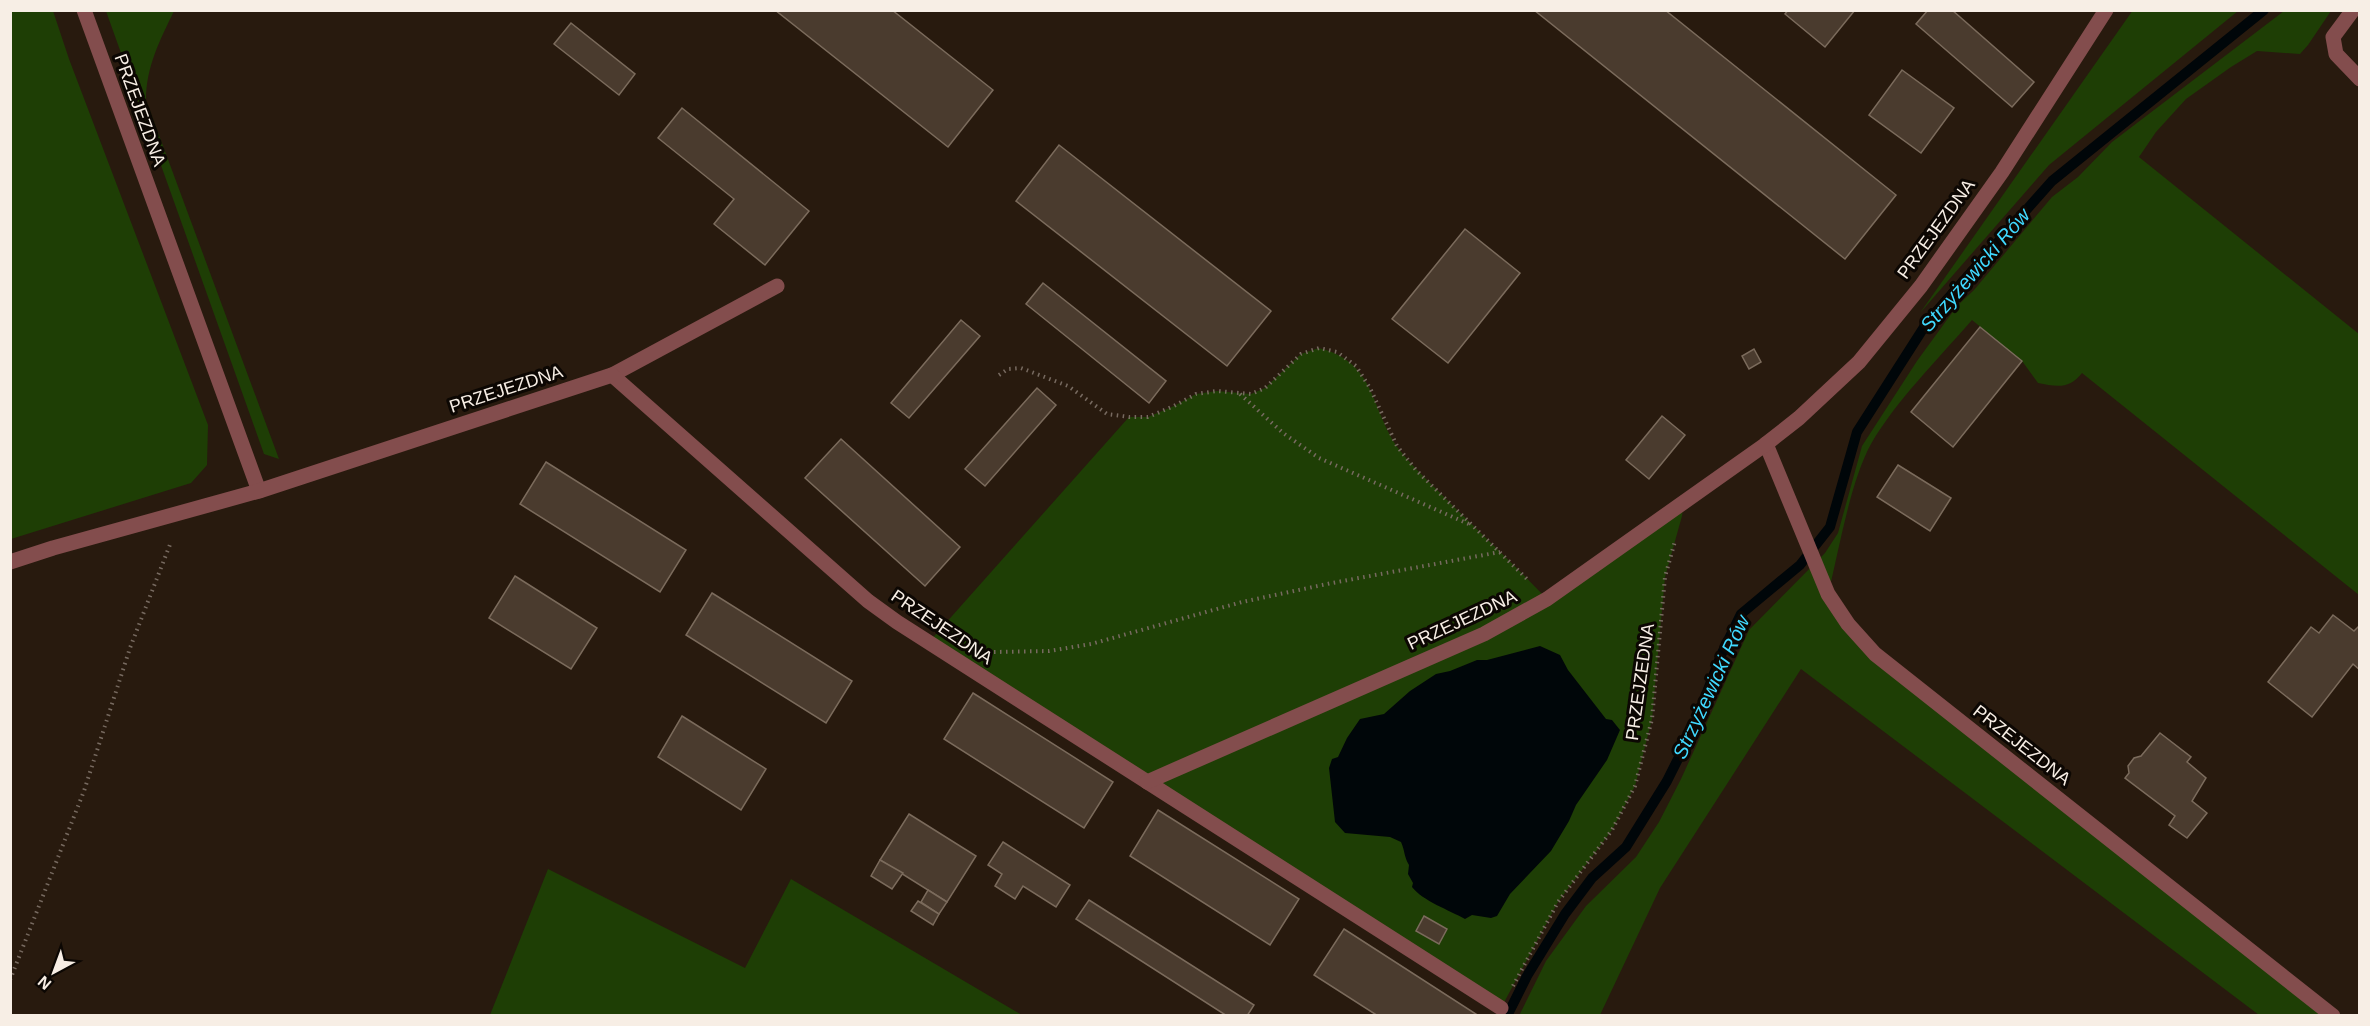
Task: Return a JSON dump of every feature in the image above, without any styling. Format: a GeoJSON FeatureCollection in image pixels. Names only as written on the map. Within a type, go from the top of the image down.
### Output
{"type":"FeatureCollection","features":[{"type":"Feature","properties":{"kind":"street","name":"PRZEJEZDNA"},"geometry":{"type":"LineString","coordinates":[[84,10],[259,491],[612,375],[868,601],[935,647],[1501,1008]]}},
{"type":"Feature","properties":{"kind":"street","name":"PRZEJEZDNA"},"geometry":{"type":"LineString","coordinates":[[1147,782],[1485,634],[1547,599],[1766,444],[1829,391],[1859,362],[1894,320],[2002,172],[2106,10]]}},
{"type":"Feature","properties":{"kind":"street"},"geometry":{"type":"LineString","coordinates":[[2353,10],[2333,37],[2336,54],[2360,79]]}},
{"type":"Feature","properties":{"kind":"street"},"geometry":{"type":"LineString","coordinates":[[612,375],[777,286]]}},
{"type":"Feature","properties":{"kind":"street","name":"PRZEJEZDNA"},"geometry":{"type":"LineString","coordinates":[[1766,444],[1828,594],[1848,624],[1875,654],[2333,1016]]}},
{"type":"Feature","properties":{"kind":"street"},"geometry":{"type":"LineString","coordinates":[[10,562],[178,512],[259,491]]}},
{"type":"Feature","properties":{"kind":"path"},"geometry":{"type":"LineString","coordinates":[[999,375],[1008,369],[1021,368],[1068,386],[1107,414],[1148,417],[1196,394],[1217,391],[1251,394],[1265,388],[1301,354],[1319,348],[1336,352],[1356,366],[1370,388],[1397,446],[1410,462],[1547,599]]}},
{"type":"Feature","properties":{"kind":"path"},"geometry":{"type":"LineString","coordinates":[[1240,394],[1283,433],[1319,458],[1474,526]]}},
{"type":"Feature","properties":{"kind":"path","name":"PRZEJZEDNA"},"geometry":{"type":"LineString","coordinates":[[1501,1008],[1558,902],[1612,830],[1635,786],[1652,719],[1665,577],[1684,502]]}},
{"type":"Feature","properties":{"kind":"path"},"geometry":{"type":"LineString","coordinates":[[10,980],[84,791],[130,648],[169,551],[178,512]]}},
{"type":"Feature","properties":{"kind":"path"},"geometry":{"type":"LineString","coordinates":[[989,652],[1049,651],[1091,644],[1242,602],[1501,552]]}},
{"type":"Feature","properties":{"kind":"green space"},"geometry":{"type":"Polygon","coordinates":[[[2133,10],[2238,11],[2049,165],[1920,313],[2133,10]]]}},
{"type":"Feature","properties":{"kind":"green space"},"geometry":{"type":"Polygon","coordinates":[[[10,11],[53,11],[69,59],[208,425],[207,465],[191,483],[11,539],[10,11]]]}},
{"type":"Feature","properties":{"kind":"green space"},"geometry":{"type":"Polygon","coordinates":[[[106,11],[174,11],[151,65],[146,100],[279,459],[264,454],[106,11]]]}},
{"type":"Feature","properties":{"kind":"green space"},"geometry":{"type":"Polygon","coordinates":[[[2284,11],[2331,11],[2300,54],[2257,51],[2186,99],[2156,132],[2139,157],[2359,334],[2359,595],[2082,373],[2073,382],[2063,386],[2038,383],[2022,361],[1972,320],[1905,396],[1871,444],[1851,497],[1828,594],[1848,624],[2332,1015],[2259,1015],[1801,669],[1660,888],[1600,1015],[1519,1016],[1546,961],[1586,906],[1636,857],[1659,822],[1749,630],[1825,553],[1838,533],[1862,446],[1917,361],[1957,306],[1974,290],[2052,197],[2078,177],[2112,142],[2284,11]]]}},
{"type":"Feature","properties":{"kind":"green space"},"geometry":{"type":"Polygon","coordinates":[[[1319,348],[1338,355],[1362,375],[1389,433],[1404,456],[1547,599],[1684,502],[1665,577],[1652,719],[1635,786],[1612,830],[1558,902],[1501,1008],[928,643],[1129,417],[1148,417],[1196,394],[1217,391],[1251,394],[1265,388],[1301,354],[1319,348]]]}},
{"type":"Feature","properties":{"kind":"green space"},"geometry":{"type":"Polygon","coordinates":[[[548,869],[745,968],[791,879],[1022,1015],[490,1015],[548,869]]]}},
{"type":"Feature","properties":{"kind":"shaded area"},"geometry":{"type":"Polygon","coordinates":[[[1540,646],[1560,655],[1568,670],[1606,719],[1612,720],[1620,730],[1607,760],[1576,805],[1551,851],[1510,894],[1497,916],[1491,918],[1472,915],[1465,919],[1429,901],[1412,887],[1413,883],[1408,874],[1409,865],[1401,842],[1390,837],[1345,833],[1335,822],[1329,768],[1332,759],[1338,757],[1360,719],[1384,714],[1410,691],[1436,674],[1477,660],[1487,660],[1540,646]]]}},
{"type":"Feature","properties":{"kind":"building"},"geometry":{"type":"Polygon","coordinates":[[[775,10],[892,10],[993,90],[948,147],[775,10]]]}},
{"type":"Feature","properties":{"kind":"building"},"geometry":{"type":"Polygon","coordinates":[[[1534,10],[1665,10],[1896,195],[1845,259],[1534,10]]]}},
{"type":"Feature","properties":{"kind":"building"},"geometry":{"type":"Polygon","coordinates":[[[1788,10],[1855,10],[1825,47],[1785,14],[1788,10]]]}},
{"type":"Feature","properties":{"kind":"building"},"geometry":{"type":"Polygon","coordinates":[[[1928,10],[1952,10],[2034,82],[2012,107],[1916,24],[1928,10]]]}},
{"type":"Feature","properties":{"kind":"building"},"geometry":{"type":"Polygon","coordinates":[[[571,23],[635,74],[619,95],[554,44],[571,23]]]}},
{"type":"Feature","properties":{"kind":"building"},"geometry":{"type":"Polygon","coordinates":[[[1902,70],[1954,108],[1921,153],[1869,115],[1902,70]]]}},
{"type":"Feature","properties":{"kind":"building"},"geometry":{"type":"Polygon","coordinates":[[[682,108],[809,211],[765,265],[714,224],[734,199],[658,138],[682,108]]]}},
{"type":"Feature","properties":{"kind":"building"},"geometry":{"type":"Polygon","coordinates":[[[1059,145],[1271,311],[1227,366],[1016,201],[1059,145]]]}},
{"type":"Feature","properties":{"kind":"building"},"geometry":{"type":"Polygon","coordinates":[[[1465,229],[1520,273],[1448,363],[1392,319],[1465,229]]]}},
{"type":"Feature","properties":{"kind":"building"},"geometry":{"type":"Polygon","coordinates":[[[1043,283],[1166,381],[1149,403],[1026,304],[1043,283]]]}},
{"type":"Feature","properties":{"kind":"building"},"geometry":{"type":"Polygon","coordinates":[[[961,320],[980,336],[909,418],[891,403],[961,320]]]}},
{"type":"Feature","properties":{"kind":"building"},"geometry":{"type":"Polygon","coordinates":[[[1980,327],[2022,361],[1953,447],[1911,412],[1980,327]]]}},
{"type":"Feature","properties":{"kind":"building"},"geometry":{"type":"Polygon","coordinates":[[[1754,349],[1761,362],[1749,369],[1742,356],[1754,349]]]}},
{"type":"Feature","properties":{"kind":"building"},"geometry":{"type":"Polygon","coordinates":[[[1037,388],[1056,405],[985,486],[965,469],[1037,388]]]}},
{"type":"Feature","properties":{"kind":"building"},"geometry":{"type":"Polygon","coordinates":[[[1662,416],[1685,435],[1649,479],[1626,460],[1662,416]]]}},
{"type":"Feature","properties":{"kind":"building"},"geometry":{"type":"Polygon","coordinates":[[[841,439],[960,547],[925,586],[805,478],[841,439]]]}},
{"type":"Feature","properties":{"kind":"building"},"geometry":{"type":"Polygon","coordinates":[[[546,462],[686,550],[660,592],[520,504],[546,462]]]}},
{"type":"Feature","properties":{"kind":"building"},"geometry":{"type":"Polygon","coordinates":[[[1898,465],[1951,498],[1930,531],[1877,497],[1898,465]]]}},
{"type":"Feature","properties":{"kind":"building"},"geometry":{"type":"Polygon","coordinates":[[[515,576],[597,628],[571,669],[489,618],[515,576]]]}},
{"type":"Feature","properties":{"kind":"building"},"geometry":{"type":"Polygon","coordinates":[[[712,593],[852,681],[826,723],[686,635],[712,593]]]}},
{"type":"Feature","properties":{"kind":"building"},"geometry":{"type":"Polygon","coordinates":[[[2333,615],[2354,631],[2360,625],[2360,670],[2353,664],[2312,717],[2268,682],[2311,627],[2319,633],[2333,615]]]}},
{"type":"Feature","properties":{"kind":"building"},"geometry":{"type":"Polygon","coordinates":[[[973,693],[1113,782],[1084,828],[944,739],[973,693]]]}},
{"type":"Feature","properties":{"kind":"building"},"geometry":{"type":"Polygon","coordinates":[[[682,716],[766,769],[741,810],[658,757],[682,716]]]}},
{"type":"Feature","properties":{"kind":"building"},"geometry":{"type":"Polygon","coordinates":[[[2160,733],[2191,757],[2187,762],[2206,778],[2192,801],[2207,813],[2187,838],[2169,825],[2175,816],[2125,778],[2129,773],[2128,766],[2134,758],[2141,756],[2160,733]]]}},
{"type":"Feature","properties":{"kind":"building"},"geometry":{"type":"Polygon","coordinates":[[[1158,810],[1299,899],[1270,945],[1130,856],[1158,810]]]}},
{"type":"Feature","properties":{"kind":"building"},"geometry":{"type":"Polygon","coordinates":[[[909,814],[976,856],[947,902],[880,860],[909,814]]]}},
{"type":"Feature","properties":{"kind":"building"},"geometry":{"type":"Polygon","coordinates":[[[1003,842],[1070,885],[1056,907],[1023,886],[1015,899],[995,886],[1002,874],[988,865],[1003,842]]]}},
{"type":"Feature","properties":{"kind":"building"},"geometry":{"type":"Polygon","coordinates":[[[880,860],[903,873],[892,889],[871,876],[880,860]]]}},
{"type":"Feature","properties":{"kind":"building"},"geometry":{"type":"Polygon","coordinates":[[[928,890],[947,902],[939,914],[921,902],[928,890]]]}},
{"type":"Feature","properties":{"kind":"building"},"geometry":{"type":"Polygon","coordinates":[[[1089,900],[1254,1005],[1247,1016],[1227,1016],[1076,919],[1089,900]]]}},
{"type":"Feature","properties":{"kind":"building"},"geometry":{"type":"Polygon","coordinates":[[[918,901],[939,914],[933,925],[911,911],[918,901]]]}},
{"type":"Feature","properties":{"kind":"building"},"geometry":{"type":"Polygon","coordinates":[[[1424,916],[1447,929],[1439,944],[1416,931],[1424,916]]]}},
{"type":"Feature","properties":{"kind":"building"},"geometry":{"type":"Polygon","coordinates":[[[1344,929],[1479,1016],[1378,1016],[1314,975],[1344,929]]]}},
{"type":"Feature","properties":{"kind":"waterway","name":"Strzyżewicki Rów"},"geometry":{"type":"LineString","coordinates":[[1507,1016],[1527,976],[1565,914],[1592,878],[1626,847],[1667,781],[1694,727],[1721,655],[1741,614],[1800,565],[1830,527],[1857,432],[1928,321],[2052,181],[2264,10]]}}]}
